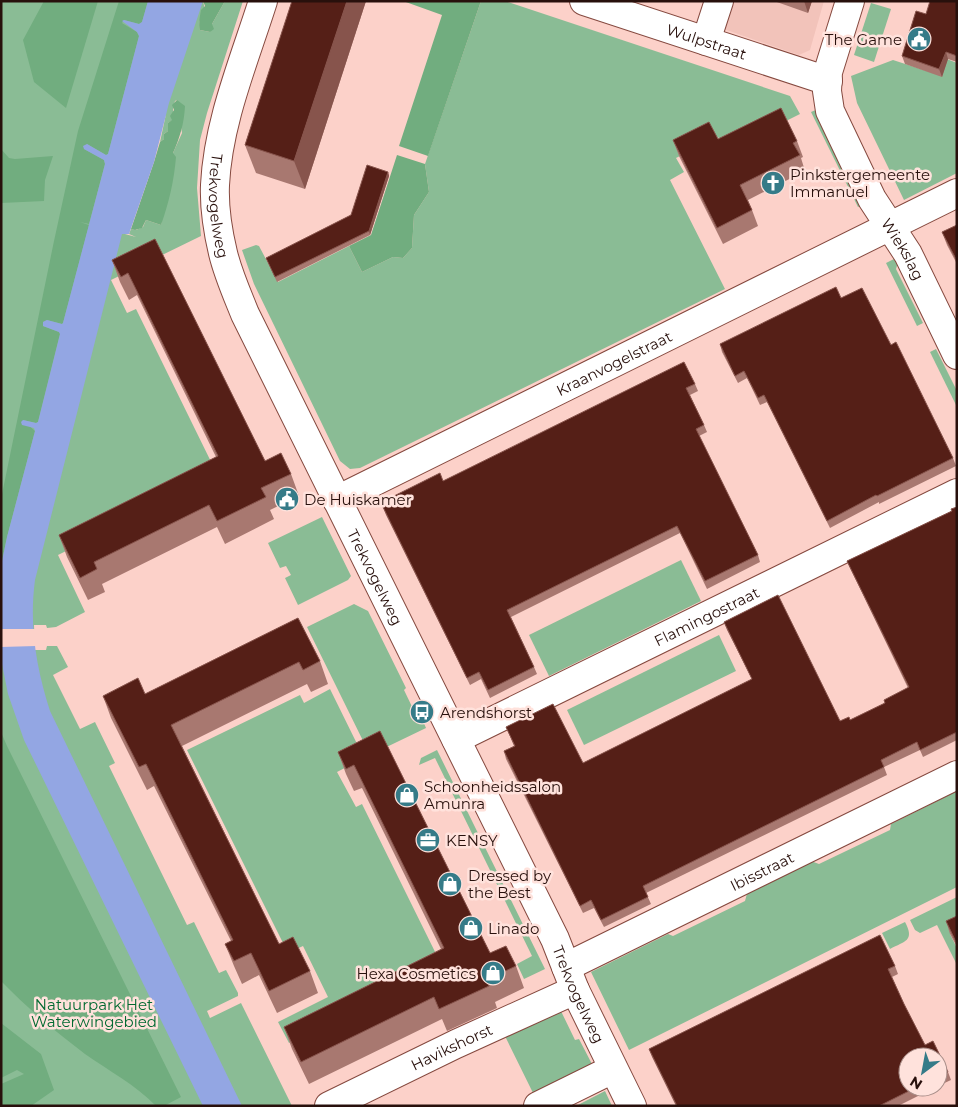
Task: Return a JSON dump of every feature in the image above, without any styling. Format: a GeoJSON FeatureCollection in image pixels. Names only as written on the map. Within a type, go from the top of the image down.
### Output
{"type":"FeatureCollection","features":[{"type":"Feature","properties":{"kind":"street","name":"Trekvogelweg"},"geometry":{"type":"LineString","coordinates":[[263,1],[221,134],[214,187],[218,224],[227,266],[245,314],[555,939],[570,978],[632,1106]]}},
{"type":"Feature","properties":{"kind":"street","name":"Wulpstraat"},"geometry":{"type":"LineString","coordinates":[[584,1],[828,82]]}},
{"type":"Feature","properties":{"kind":"street"},"geometry":{"type":"LineString","coordinates":[[706,41],[719,1]]}},
{"type":"Feature","properties":{"kind":"street","name":"Wiekslag"},"geometry":{"type":"LineString","coordinates":[[850,1],[828,72],[830,111],[872,199],[908,254],[957,354]]}},
{"type":"Feature","properties":{"kind":"street","name":"Kraanvogelstraat"},"geometry":{"type":"LineString","coordinates":[[338,500],[957,193]]}},
{"type":"Feature","properties":{"kind":"street","name":"Flamingostraat"},"geometry":{"type":"LineString","coordinates":[[456,739],[957,493]]}},
{"type":"Feature","properties":{"kind":"street","name":"Ibisstraat"},"geometry":{"type":"LineString","coordinates":[[570,978],[642,931],[957,775]]}},
{"type":"Feature","properties":{"kind":"street","name":"Havikshorst"},"geometry":{"type":"LineString","coordinates":[[329,1106],[456,1044],[570,978]]}},
{"type":"Feature","properties":{"kind":"street"},"geometry":{"type":"LineString","coordinates":[[538,1106],[613,1069]]}},
{"type":"Feature","properties":{"kind":"shaded area"},"geometry":{"type":"Polygon","coordinates":[[[713,1],[824,1],[810,50],[799,55],[706,23],[713,1]]]}},
{"type":"Feature","properties":{"kind":"green space","name":"Natuurpark Het Waterwingebied"},"geometry":{"type":"Polygon","coordinates":[[[1,1],[203,1],[204,10],[199,23],[200,30],[210,32],[212,24],[225,1],[243,1],[200,140],[197,188],[201,236],[111,280],[127,313],[136,309],[218,476],[58,555],[85,612],[56,627],[47,628],[46,625],[34,625],[35,650],[46,650],[47,646],[57,646],[68,667],[53,675],[80,729],[95,722],[115,763],[109,766],[187,925],[194,922],[219,973],[226,970],[238,993],[238,996],[207,1011],[210,1018],[241,1003],[292,1106],[1,1106],[1,1]],[[177,100],[173,108],[173,120],[168,123],[168,131],[160,142],[166,114],[125,234],[136,237],[129,234],[131,229],[136,230],[143,227],[146,220],[161,225],[173,153],[182,133],[177,100]]]}},
{"type":"Feature","properties":{"kind":"green space"},"geometry":{"type":"Polygon","coordinates":[[[44,1],[98,1],[66,108],[34,82],[23,40],[44,1]]]}},
{"type":"Feature","properties":{"kind":"green space"},"geometry":{"type":"Polygon","coordinates":[[[119,1],[148,1],[142,22],[139,24],[124,20],[122,23],[137,32],[139,36],[108,154],[106,155],[87,144],[84,149],[104,160],[105,164],[89,224],[80,222],[89,225],[63,323],[47,320],[43,322],[43,326],[60,334],[38,422],[23,420],[35,431],[1,566],[1,499],[54,241],[78,131],[119,1]]]}},
{"type":"Feature","properties":{"kind":"green space"},"geometry":{"type":"Polygon","coordinates":[[[203,1],[225,1],[212,24],[214,29],[210,32],[200,30],[199,28],[201,10],[205,6],[203,1]]]}},
{"type":"Feature","properties":{"kind":"green space"},"geometry":{"type":"Polygon","coordinates":[[[403,1],[481,1],[428,156],[399,146],[442,15],[403,1]]]}},
{"type":"Feature","properties":{"kind":"green space"},"geometry":{"type":"Polygon","coordinates":[[[481,1],[505,1],[790,96],[800,114],[726,151],[718,137],[676,158],[684,172],[670,180],[725,289],[360,468],[350,469],[340,461],[254,284],[242,250],[256,245],[259,246],[278,282],[349,246],[362,272],[393,257],[403,258],[412,248],[414,215],[429,192],[425,164],[481,1]]]}},
{"type":"Feature","properties":{"kind":"green space"},"geometry":{"type":"Polygon","coordinates":[[[871,3],[891,9],[874,62],[854,55],[871,3]]]}},
{"type":"Feature","properties":{"kind":"green space"},"geometry":{"type":"Polygon","coordinates":[[[947,59],[957,63],[957,173],[904,200],[857,103],[851,76],[893,60],[942,76],[947,59]]]}},
{"type":"Feature","properties":{"kind":"green space"},"geometry":{"type":"Polygon","coordinates":[[[177,100],[185,106],[181,130],[173,153],[176,157],[169,200],[161,225],[146,220],[142,228],[131,229],[160,142],[168,131],[168,123],[172,120],[170,116],[174,110],[172,105],[177,100]]]}},
{"type":"Feature","properties":{"kind":"green space"},"geometry":{"type":"Polygon","coordinates":[[[818,109],[864,204],[858,207],[811,112],[818,109]]]}},
{"type":"Feature","properties":{"kind":"green space"},"geometry":{"type":"Polygon","coordinates":[[[1,149],[9,158],[15,159],[53,156],[45,180],[44,201],[1,203],[1,149]]]}},
{"type":"Feature","properties":{"kind":"green space"},"geometry":{"type":"Polygon","coordinates":[[[397,155],[425,164],[429,192],[414,215],[412,248],[403,258],[393,257],[362,272],[349,246],[371,235],[397,155]]]}},
{"type":"Feature","properties":{"kind":"green space"},"geometry":{"type":"Polygon","coordinates":[[[898,257],[896,269],[923,323],[917,326],[886,263],[898,257]]]}},
{"type":"Feature","properties":{"kind":"green space"},"geometry":{"type":"Polygon","coordinates":[[[936,349],[957,391],[957,407],[930,352],[936,349]]]}},
{"type":"Feature","properties":{"kind":"green space"},"geometry":{"type":"Polygon","coordinates":[[[322,517],[351,576],[348,580],[298,605],[285,578],[291,575],[286,566],[280,568],[268,543],[322,517]]]}},
{"type":"Feature","properties":{"kind":"green space"},"geometry":{"type":"Polygon","coordinates":[[[681,560],[701,601],[549,676],[529,635],[681,560]]]}},
{"type":"Feature","properties":{"kind":"green space"},"geometry":{"type":"Polygon","coordinates":[[[354,604],[368,611],[406,688],[404,690],[416,715],[420,714],[426,728],[370,755],[307,627],[354,604]]]}},
{"type":"Feature","properties":{"kind":"green space"},"geometry":{"type":"Polygon","coordinates":[[[719,635],[736,671],[584,745],[567,710],[719,635]]]}},
{"type":"Feature","properties":{"kind":"green space"},"geometry":{"type":"Polygon","coordinates":[[[330,689],[364,758],[337,772],[356,807],[362,804],[443,968],[289,1043],[278,1022],[328,997],[303,946],[288,953],[187,750],[300,695],[304,703],[330,689]]]}},
{"type":"Feature","properties":{"kind":"green space"},"geometry":{"type":"Polygon","coordinates":[[[1,732],[181,1097],[164,1106],[156,1106],[131,1085],[85,1054],[21,1001],[1,981],[1,732]]]}},
{"type":"Feature","properties":{"kind":"green space"},"geometry":{"type":"Polygon","coordinates":[[[437,750],[545,969],[524,979],[517,964],[532,956],[435,758],[419,765],[421,758],[437,750]]]}},
{"type":"Feature","properties":{"kind":"green space"},"geometry":{"type":"Polygon","coordinates":[[[957,791],[957,887],[629,1050],[591,972],[668,934],[673,936],[745,901],[748,890],[808,860],[819,864],[890,830],[891,824],[957,791]]]}},
{"type":"Feature","properties":{"kind":"green space"},"geometry":{"type":"Polygon","coordinates":[[[957,897],[957,931],[950,934],[957,948],[957,965],[937,925],[920,933],[915,930],[910,920],[957,897]]]}},
{"type":"Feature","properties":{"kind":"green space"},"geometry":{"type":"Polygon","coordinates":[[[905,922],[909,937],[904,942],[890,949],[882,933],[905,922]]]}},
{"type":"Feature","properties":{"kind":"green space"},"geometry":{"type":"Polygon","coordinates":[[[559,1007],[575,1040],[579,1039],[594,1068],[535,1097],[504,1034],[559,1007]]]}},
{"type":"Feature","properties":{"kind":"green space"},"geometry":{"type":"Polygon","coordinates":[[[1,1023],[41,1054],[54,1090],[31,1106],[1,1106],[1,1084],[24,1074],[17,1070],[1,1078],[1,1023]]]}},
{"type":"Feature","properties":{"kind":"green space"},"geometry":{"type":"Polygon","coordinates":[[[605,1091],[612,1106],[576,1106],[605,1091]]]}},
{"type":"Feature","properties":{"kind":"water"},"geometry":{"type":"Polygon","coordinates":[[[148,1],[203,1],[169,103],[154,162],[129,234],[122,234],[35,580],[33,630],[41,678],[50,711],[242,1106],[203,1106],[24,740],[8,694],[1,659],[1,566],[35,431],[34,428],[22,425],[21,422],[23,420],[38,422],[60,334],[43,326],[43,322],[47,320],[63,323],[105,164],[104,160],[84,149],[83,146],[87,144],[106,155],[108,154],[139,36],[137,32],[122,21],[139,24],[142,22],[148,1]]]}},
{"type":"Feature","properties":{"kind":"pier"},"geometry":{"type":"Polygon","coordinates":[[[1,629],[36,629],[36,646],[1,647],[1,629]]]}},
{"type":"Feature","properties":{"kind":"building"},"geometry":{"type":"Polygon","coordinates":[[[292,1],[347,1],[294,161],[245,145],[292,1]]]}},
{"type":"Feature","properties":{"kind":"building"},"geometry":{"type":"Polygon","coordinates":[[[930,1],[957,1],[957,56],[946,52],[939,69],[902,56],[916,11],[926,14],[930,1]]]}},
{"type":"Feature","properties":{"kind":"building"},"geometry":{"type":"Polygon","coordinates":[[[781,108],[797,141],[793,143],[800,155],[740,185],[752,210],[717,228],[673,140],[709,122],[718,139],[781,108]]]}},
{"type":"Feature","properties":{"kind":"building"},"geometry":{"type":"Polygon","coordinates":[[[367,165],[388,172],[369,231],[275,277],[266,258],[351,215],[367,165]]]}},
{"type":"Feature","properties":{"kind":"building"},"geometry":{"type":"Polygon","coordinates":[[[957,225],[957,261],[942,232],[957,225]]]}},
{"type":"Feature","properties":{"kind":"building"},"geometry":{"type":"Polygon","coordinates":[[[155,239],[265,461],[281,453],[291,474],[261,488],[266,497],[217,521],[209,505],[94,562],[97,569],[80,578],[59,535],[218,456],[128,273],[121,277],[112,260],[155,239]]]}},
{"type":"Feature","properties":{"kind":"building"},"geometry":{"type":"Polygon","coordinates":[[[836,287],[841,298],[862,288],[891,345],[896,342],[953,458],[827,521],[764,395],[758,398],[744,371],[735,376],[720,344],[836,287]]]}},
{"type":"Feature","properties":{"kind":"building"},"geometry":{"type":"Polygon","coordinates":[[[684,362],[695,384],[686,388],[704,425],[696,429],[758,555],[705,581],[677,526],[507,610],[534,667],[488,690],[479,672],[467,678],[383,507],[394,501],[392,497],[440,473],[443,481],[684,362]]]}},
{"type":"Feature","properties":{"kind":"building"},"geometry":{"type":"Polygon","coordinates":[[[957,507],[957,732],[920,750],[917,742],[881,760],[884,767],[643,886],[648,897],[601,920],[591,900],[580,906],[504,751],[515,746],[506,727],[553,704],[583,763],[752,679],[724,622],[778,595],[840,721],[849,717],[850,720],[885,703],[884,700],[909,687],[847,561],[957,507]]]}},
{"type":"Feature","properties":{"kind":"building"},"geometry":{"type":"Polygon","coordinates":[[[298,618],[320,661],[303,670],[299,662],[171,725],[279,944],[293,937],[310,971],[269,991],[251,953],[234,961],[225,944],[233,940],[146,764],[139,767],[103,696],[138,678],[145,694],[298,618]]]}},
{"type":"Feature","properties":{"kind":"building"},"geometry":{"type":"Polygon","coordinates":[[[380,731],[490,953],[506,946],[516,966],[486,980],[489,986],[439,1009],[434,997],[301,1062],[284,1027],[444,948],[354,765],[346,769],[338,752],[380,731]]]}},
{"type":"Feature","properties":{"kind":"building"},"geometry":{"type":"Polygon","coordinates":[[[957,916],[957,944],[946,921],[957,916]]]}},
{"type":"Feature","properties":{"kind":"building"},"geometry":{"type":"Polygon","coordinates":[[[880,935],[895,966],[888,969],[904,1004],[925,1045],[933,1041],[936,1047],[898,1047],[898,1096],[879,1106],[677,1106],[649,1049],[880,935]]]}},
{"type":"Feature","properties":{"kind":"place","name":"The Game"},"geometry":{"type":"Point","coordinates":[919,39]}},
{"type":"Feature","properties":{"kind":"place","name":"Pinkstergemeente Immanuel"},"geometry":{"type":"Point","coordinates":[773,183]}},
{"type":"Feature","properties":{"kind":"place","name":"De Huiskamer"},"geometry":{"type":"Point","coordinates":[287,499]}},
{"type":"Feature","properties":{"kind":"place","name":"Arendshorst"},"geometry":{"type":"Point","coordinates":[422,712]}},
{"type":"Feature","properties":{"kind":"place","name":"Schoonheidssalon Amunra"},"geometry":{"type":"Point","coordinates":[407,795]}},
{"type":"Feature","properties":{"kind":"place","name":"KENSY"},"geometry":{"type":"Point","coordinates":[428,840]}},
{"type":"Feature","properties":{"kind":"place","name":"Dressed by the Best"},"geometry":{"type":"Point","coordinates":[450,884]}},
{"type":"Feature","properties":{"kind":"place","name":"Linado"},"geometry":{"type":"Point","coordinates":[471,928]}},
{"type":"Feature","properties":{"kind":"place","name":"Hexa Cosmetics"},"geometry":{"type":"Point","coordinates":[493,973]}}]}
